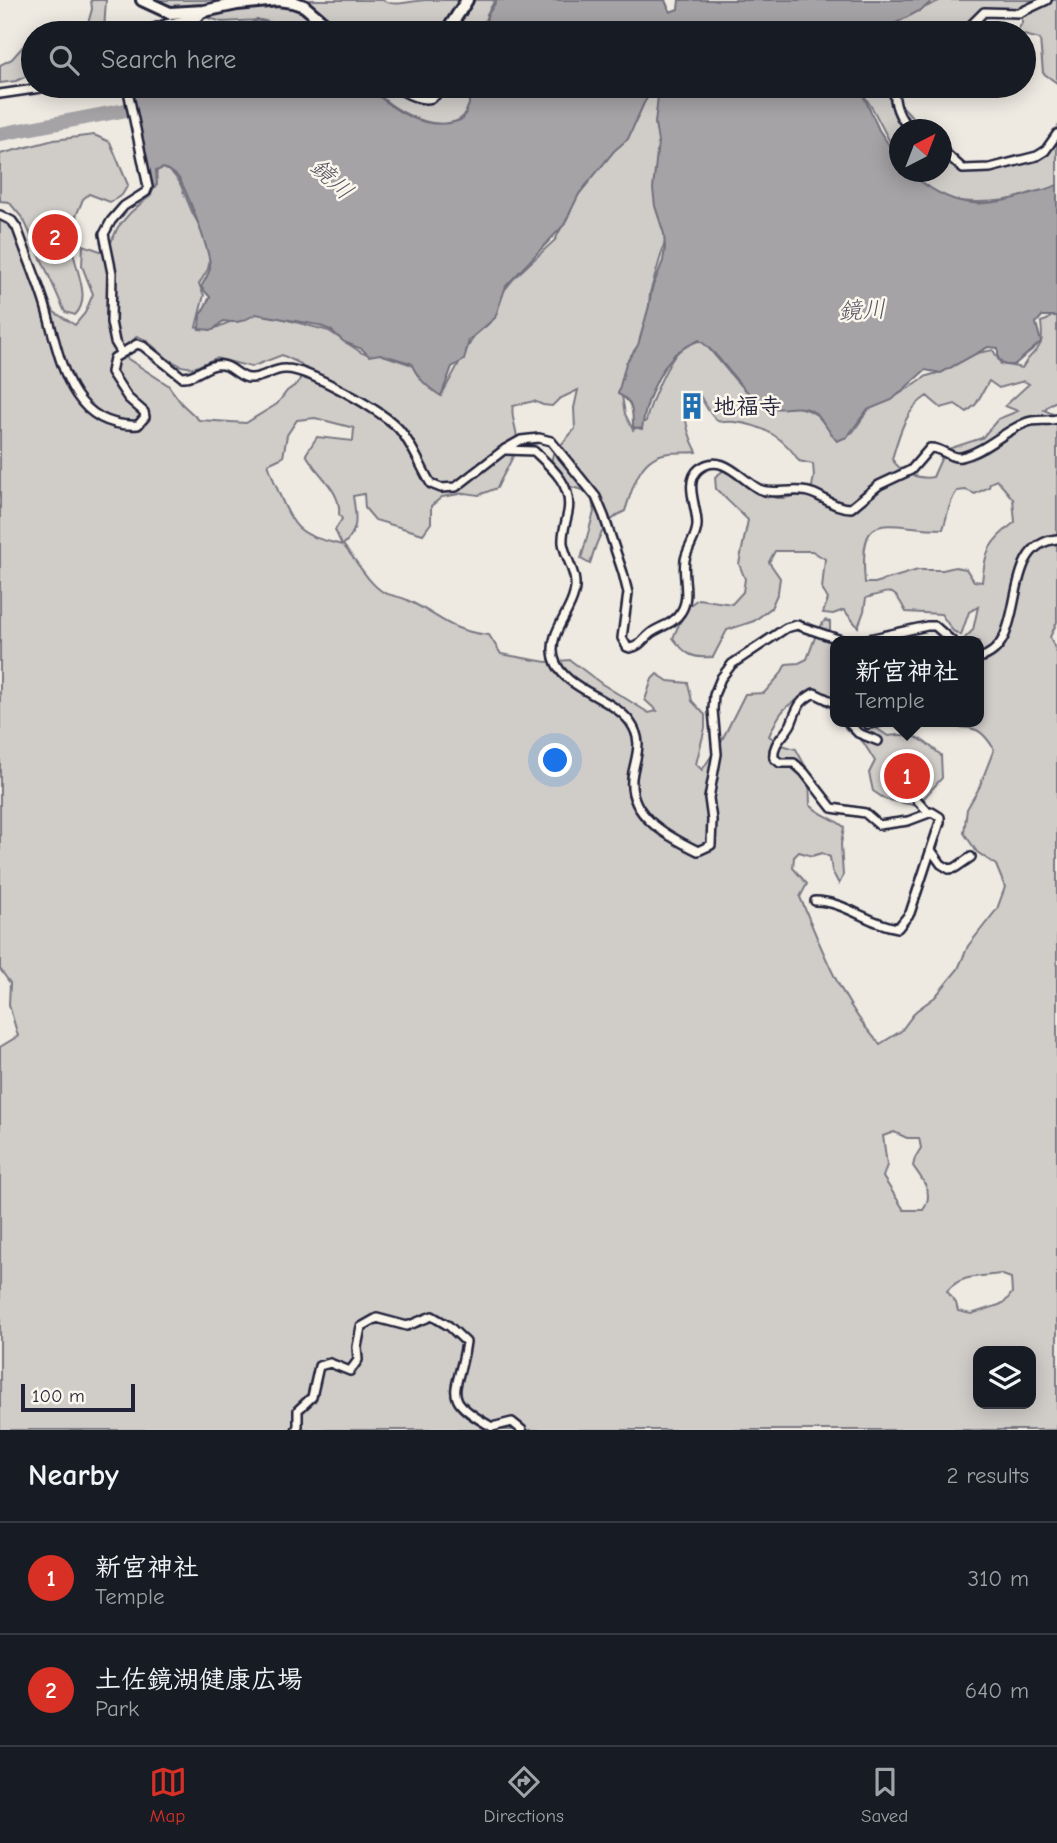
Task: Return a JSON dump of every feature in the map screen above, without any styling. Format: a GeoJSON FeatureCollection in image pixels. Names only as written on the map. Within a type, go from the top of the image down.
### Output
{"type":"FeatureCollection","features":[{"type":"Feature","properties":{"kind":"main road"},"geometry":{"type":"LineString","coordinates":[[142,0],[170,13],[204,11],[237,4],[293,2],[304,6],[322,21]]}},
{"type":"Feature","properties":{"kind":"main road"},"geometry":{"type":"LineString","coordinates":[[454,21],[467,0]]}},
{"type":"Feature","properties":{"kind":"street"},"geometry":{"type":"LineString","coordinates":[[975,21],[984,12],[1019,13],[1048,0]]}},
{"type":"Feature","properties":{"kind":"street"},"geometry":{"type":"LineString","coordinates":[[180,21],[199,17],[204,11]]}},
{"type":"Feature","properties":{"kind":"street"},"geometry":{"type":"LineString","coordinates":[[0,94],[21,91]]}},
{"type":"Feature","properties":{"kind":"street"},"geometry":{"type":"LineString","coordinates":[[121,352],[111,322],[112,273],[104,234],[124,206],[146,192],[148,187],[129,98]]}},
{"type":"Feature","properties":{"kind":"street"},"geometry":{"type":"LineString","coordinates":[[895,98],[901,119]]}},
{"type":"Feature","properties":{"kind":"street"},"geometry":{"type":"LineString","coordinates":[[952,159],[963,170],[977,170],[1037,156],[1045,151],[1057,134]]}},
{"type":"Feature","properties":{"kind":"street"},"geometry":{"type":"LineString","coordinates":[[0,215],[12,221],[17,228],[44,302],[59,358],[80,400],[108,423],[138,425],[145,417],[144,412],[128,398],[111,372],[114,358],[132,345],[143,346],[182,377],[190,377],[218,365],[233,368],[250,379],[280,369],[303,373],[380,413],[404,435],[431,484],[442,488],[456,487],[522,440],[539,438],[551,441],[596,497],[624,573],[628,593],[622,638],[630,648],[640,645],[656,630],[672,623],[682,611],[686,597],[685,559],[698,527],[692,481],[702,466],[724,464],[761,490],[812,493],[836,507],[851,508],[879,485],[911,470],[930,448],[961,457],[1035,419],[1057,419]]}},
{"type":"Feature","properties":{"kind":"street"},"geometry":{"type":"LineString","coordinates":[[505,450],[534,451],[554,469],[567,490],[569,501],[562,535],[576,588],[554,640],[553,656],[563,673],[629,720],[639,742],[639,752],[632,774],[637,805],[643,816],[672,838],[698,851],[711,845],[709,798],[717,754],[713,710],[714,695],[721,678],[732,664],[786,628],[797,625],[830,636]]}},
{"type":"Feature","properties":{"kind":"street"},"geometry":{"type":"LineString","coordinates":[[984,656],[991,653],[1002,640],[1022,567],[1036,545],[1057,539]]}},
{"type":"Feature","properties":{"kind":"street"},"geometry":{"type":"LineString","coordinates":[[882,636],[935,626],[946,636]]}},
{"type":"Feature","properties":{"kind":"street"},"geometry":{"type":"LineString","coordinates":[[815,901],[826,901],[849,908],[887,926],[898,928],[910,913],[940,817],[932,812],[908,821],[879,825],[865,813],[832,808],[794,763],[780,763],[774,758],[774,749],[800,704],[814,693],[830,701]]}},
{"type":"Feature","properties":{"kind":"street"},"geometry":{"type":"LineString","coordinates":[[853,727],[858,733],[877,741]]}},
{"type":"Feature","properties":{"kind":"street"},"geometry":{"type":"LineString","coordinates":[[896,769],[896,777],[929,813]]}},
{"type":"Feature","properties":{"kind":"street"},"geometry":{"type":"LineString","coordinates":[[931,850],[948,869],[955,868],[971,857]]}},
{"type":"Feature","properties":{"kind":"street"},"geometry":{"type":"LineString","coordinates":[[296,1430],[298,1410],[312,1397],[319,1366],[330,1363],[349,1371],[358,1360],[357,1347],[361,1327],[377,1318],[407,1326],[432,1316],[449,1326],[466,1342],[456,1380],[455,1398],[465,1412],[492,1427],[512,1422],[522,1430]]}},
{"type":"Feature","properties":{"kind":"shaded area"},"geometry":{"type":"Polygon","coordinates":[[[91,0],[106,0],[105,21],[89,21],[91,0]]]}},
{"type":"Feature","properties":{"kind":"shaded area"},"geometry":{"type":"Polygon","coordinates":[[[151,0],[382,0],[398,4],[426,0],[495,0],[485,21],[219,21],[151,0]]]}},
{"type":"Feature","properties":{"kind":"shaded area"},"geometry":{"type":"Polygon","coordinates":[[[941,0],[1057,0],[1057,83],[1043,73],[1040,39],[1036,38],[1036,21],[1022,21],[1022,11],[995,17],[984,11],[976,16],[975,21],[895,21],[941,0]]]}},
{"type":"Feature","properties":{"kind":"shaded area"},"geometry":{"type":"Polygon","coordinates":[[[21,49],[21,79],[0,83],[0,65],[12,59],[21,49]]]}},
{"type":"Feature","properties":{"kind":"shaded area"},"geometry":{"type":"Polygon","coordinates":[[[382,98],[471,98],[464,115],[455,122],[443,124],[416,118],[382,98]]]}},
{"type":"Feature","properties":{"kind":"shaded area"},"geometry":{"type":"Polygon","coordinates":[[[642,98],[659,98],[656,188],[667,235],[650,293],[648,316],[621,390],[625,414],[633,430],[646,421],[660,382],[677,354],[686,345],[702,340],[737,382],[755,395],[808,410],[820,417],[841,438],[853,432],[869,409],[968,355],[993,350],[1001,364],[1022,368],[1040,345],[1041,322],[1054,314],[1057,317],[1057,401],[1044,410],[1057,416],[1057,622],[1050,637],[1057,653],[1057,1430],[0,1430],[0,1047],[18,1036],[9,1005],[10,983],[0,969],[0,214],[18,231],[54,312],[75,325],[85,313],[93,294],[82,266],[83,245],[106,253],[118,227],[150,196],[157,170],[167,167],[179,181],[211,254],[208,269],[199,284],[204,295],[196,327],[211,330],[258,310],[329,331],[362,353],[380,354],[415,366],[442,394],[474,336],[492,321],[502,293],[515,277],[555,240],[577,197],[642,98]],[[137,336],[122,355],[168,385],[182,404],[199,420],[246,423],[277,404],[287,391],[298,383],[303,372],[301,364],[282,355],[251,367],[216,358],[194,368],[181,366],[137,336]],[[989,381],[976,404],[967,412],[955,404],[941,408],[927,396],[919,402],[900,432],[892,459],[910,474],[933,477],[945,450],[982,438],[998,419],[1018,411],[1005,406],[1029,384],[1024,381],[999,388],[989,381]],[[315,418],[297,420],[287,435],[283,457],[268,464],[295,524],[320,539],[342,545],[335,530],[342,519],[337,498],[306,454],[317,437],[353,441],[354,428],[315,418]],[[997,480],[975,494],[966,490],[957,491],[943,529],[891,525],[880,526],[872,531],[866,541],[865,583],[875,583],[918,570],[955,567],[966,569],[974,581],[982,582],[990,548],[999,535],[1015,522],[1013,499],[997,480]],[[894,1132],[883,1136],[887,1165],[883,1177],[904,1210],[923,1210],[928,1193],[913,1166],[921,1148],[919,1138],[907,1138],[894,1132]],[[1000,1274],[972,1277],[947,1291],[956,1303],[958,1311],[971,1314],[1005,1302],[1012,1293],[1011,1278],[1000,1274]]]}},
{"type":"Feature","properties":{"kind":"shaded area"},"geometry":{"type":"Polygon","coordinates":[[[866,98],[894,98],[914,119],[889,119],[889,139],[866,98]]]}},
{"type":"Feature","properties":{"kind":"shaded area"},"geometry":{"type":"Polygon","coordinates":[[[1057,128],[1057,185],[1047,190],[1020,198],[975,202],[944,197],[922,182],[952,182],[952,161],[975,166],[1005,163],[1031,156],[1041,151],[1057,128]]]}},
{"type":"Feature","properties":{"kind":"shaded area"},"geometry":{"type":"Polygon","coordinates":[[[94,135],[110,142],[128,185],[122,195],[110,202],[89,194],[83,199],[76,216],[84,233],[72,241],[82,289],[80,308],[75,315],[65,312],[24,220],[9,202],[0,201],[0,154],[54,140],[94,135]]]}},
{"type":"Feature","properties":{"kind":"shaded area"},"geometry":{"type":"Polygon","coordinates":[[[845,727],[874,727],[888,736],[905,735],[923,740],[941,755],[942,778],[917,806],[885,799],[873,791],[869,773],[875,761],[863,742],[845,727]]]}},
{"type":"Feature","properties":{"kind":"water"},"geometry":{"type":"Polygon","coordinates":[[[497,0],[665,0],[670,12],[678,9],[679,0],[933,0],[923,9],[900,21],[486,21],[497,0]]]}},
{"type":"Feature","properties":{"kind":"water"},"geometry":{"type":"Polygon","coordinates":[[[132,98],[381,98],[412,118],[437,124],[463,119],[469,98],[647,98],[628,139],[614,151],[579,194],[564,225],[506,286],[495,318],[469,340],[464,360],[452,367],[441,396],[423,382],[411,363],[380,354],[369,356],[362,349],[344,342],[331,330],[318,325],[256,314],[240,321],[223,321],[213,330],[199,329],[200,316],[210,297],[201,287],[210,268],[203,236],[177,176],[163,168],[156,171],[157,184],[153,189],[150,186],[132,98]]]}},
{"type":"Feature","properties":{"kind":"water"},"geometry":{"type":"Polygon","coordinates":[[[658,98],[864,98],[889,145],[889,182],[920,182],[952,199],[981,203],[1013,199],[1057,185],[1057,316],[1042,316],[1036,323],[1041,342],[1014,365],[1005,365],[998,358],[998,348],[988,347],[941,373],[925,370],[892,400],[867,410],[847,437],[837,441],[812,411],[770,407],[755,399],[699,340],[675,354],[653,389],[642,429],[633,427],[629,403],[618,394],[626,363],[638,345],[652,288],[663,261],[664,234],[653,189],[658,142],[655,123],[658,98]]]}},
{"type":"Feature","properties":{"kind":"waterway","name":"鏡川"},"geometry":{"type":"LineString","coordinates":[[0,134],[147,106]]}},
{"type":"Feature","properties":{"kind":"place","name":"土佐鏡湖健康広場"},"geometry":{"type":"Point","coordinates":[55,237]}},
{"type":"Feature","properties":{"kind":"place","name":"地福寺"},"geometry":{"type":"Point","coordinates":[692,406]}},
{"type":"Feature","properties":{"kind":"place","name":"新宮神社"},"geometry":{"type":"Point","coordinates":[907,776]}}]}
